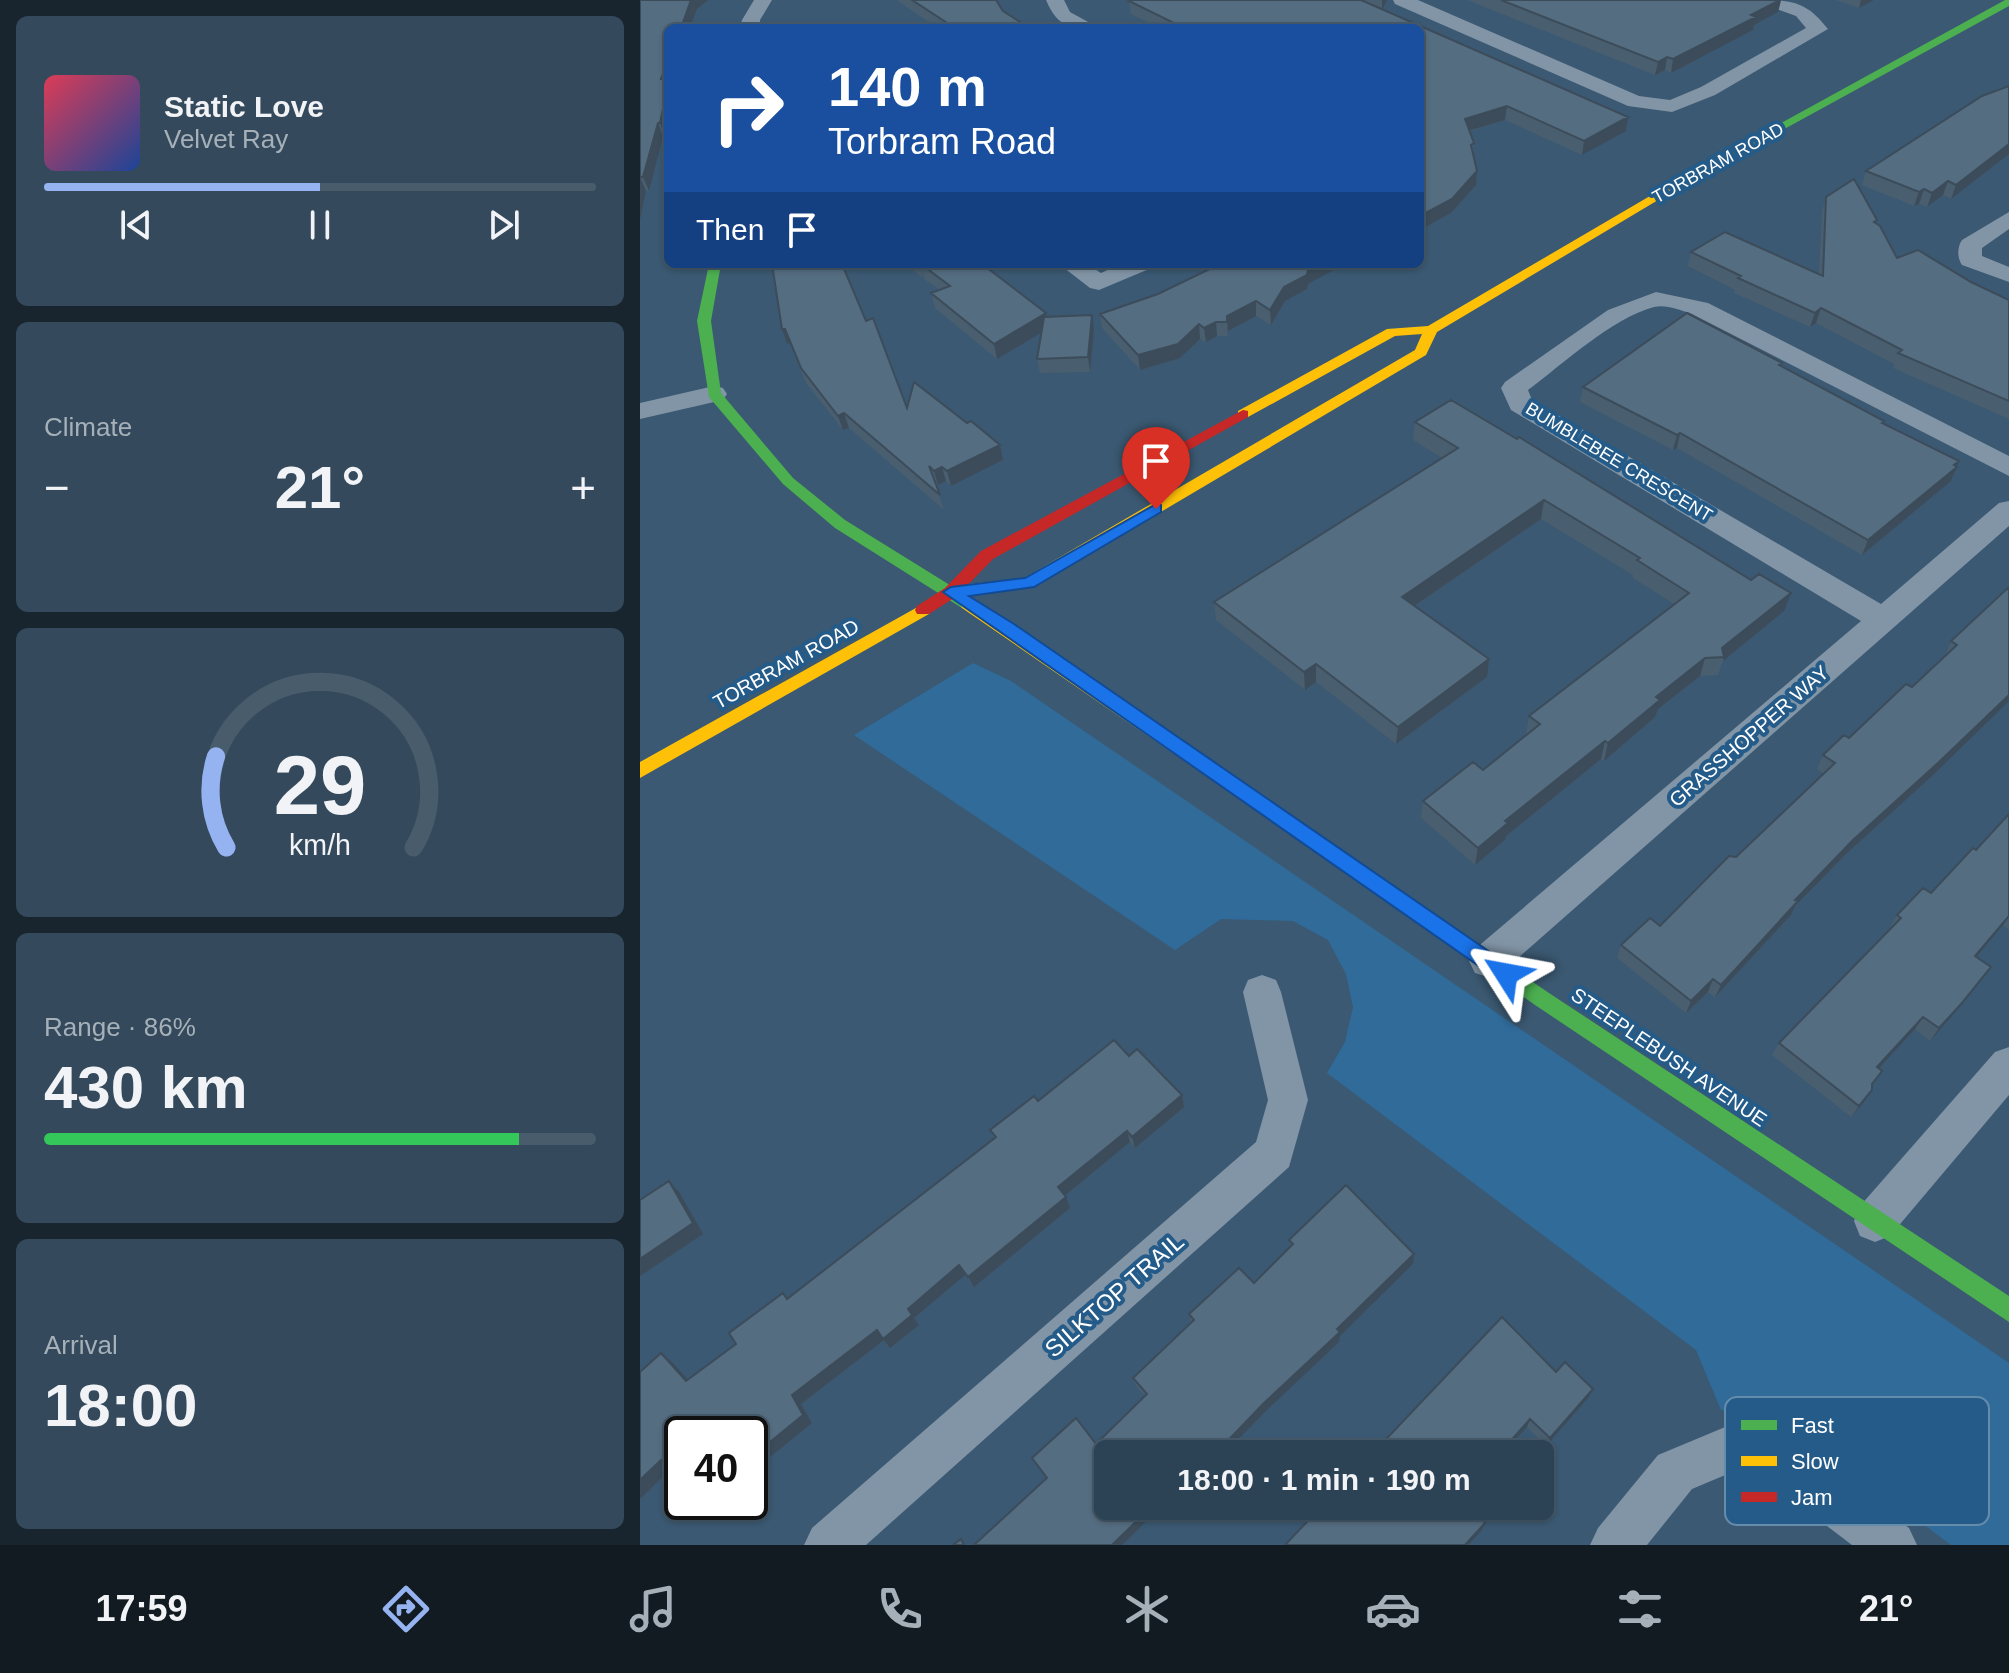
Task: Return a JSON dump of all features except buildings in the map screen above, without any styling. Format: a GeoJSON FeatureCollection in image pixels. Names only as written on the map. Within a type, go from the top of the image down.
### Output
{"type":"FeatureCollection","features":[{"type":"Feature","properties":{"kind":"main road","name":"TORBRAM ROAD"},"geometry":{"type":"LineString","coordinates":[[640,771],[890,630],[951,592],[987,555],[1392,332],[1431,330],[1657,195],[2009,2]]}},
{"type":"Feature","properties":{"kind":"main road"},"geometry":{"type":"LineString","coordinates":[[714,268],[704,321],[714,394]]}},
{"type":"Feature","properties":{"kind":"main road","name":"TORBRAM ROAD"},"geometry":{"type":"LineString","coordinates":[[951,592],[1028,583],[1421,352],[1431,330]]}},
{"type":"Feature","properties":{"kind":"main road","name":"STEEPLEBUSH AVENUE"},"geometry":{"type":"LineString","coordinates":[[714,394],[788,481],[840,524],[1008,628],[1488,961],[2009,1310]]}},
{"type":"Feature","properties":{"kind":"street"},"geometry":{"type":"LineString","coordinates":[[752,24],[763,0]]}},
{"type":"Feature","properties":{"kind":"street"},"geometry":{"type":"LineString","coordinates":[[1055,0],[1062,15],[1081,24]]}},
{"type":"Feature","properties":{"kind":"street"},"geometry":{"type":"LineString","coordinates":[[1402,0],[1635,102],[1672,106],[1708,91],[1818,29],[1803,12],[1770,0]]}},
{"type":"Feature","properties":{"kind":"street"},"geometry":{"type":"LineString","coordinates":[[2009,219],[1970,245],[1970,260],[2009,275]]}},
{"type":"Feature","properties":{"kind":"street"},"geometry":{"type":"LineString","coordinates":[[1077,268],[1099,283],[1132,268]]}},
{"type":"Feature","properties":{"kind":"street","name":"BUMBLEBEE CRESCENT"},"geometry":{"type":"LineString","coordinates":[[1884,620],[1520,404],[1514,388],[1607,323],[1650,300],[1666,299],[1699,308],[2009,467]]}},
{"type":"Feature","properties":{"kind":"street"},"geometry":{"type":"LineString","coordinates":[[640,411],[714,394]]}},
{"type":"Feature","properties":{"kind":"street","name":"GRASSHOPPER WAY"},"geometry":{"type":"LineString","coordinates":[[1488,961],[2009,510]]}},
{"type":"Feature","properties":{"kind":"street","name":"SILKTOP TRAIL"},"geometry":{"type":"LineString","coordinates":[[829,1545],[1274,1153],[1288,1100],[1262,992]]}},
{"type":"Feature","properties":{"kind":"street"},"geometry":{"type":"LineString","coordinates":[[1875,1221],[2009,1065]]}},
{"type":"Feature","properties":{"kind":"street"},"geometry":{"type":"LineString","coordinates":[[1615,1545],[1675,1472],[1725,1451]]}},
{"type":"Feature","properties":{"kind":"street"},"geometry":{"type":"LineString","coordinates":[[1865,1525],[1892,1545]]}},
{"type":"Feature","properties":{"kind":"shaded area"},"geometry":{"type":"Polygon","coordinates":[[[973,663],[1011,681],[2009,1363],[2009,1545],[1951,1545],[1924,1525],[1989,1525],[1989,1397],[1725,1397],[1725,1410],[1721,1410],[1696,1350],[1327,1073],[1345,1042],[1353,1007],[1346,974],[1328,940],[1293,921],[1221,919],[1175,950],[854,735],[973,663]]]}},
{"type":"Feature","properties":{"kind":"traffic: fast"},"geometry":{"type":"LineString","coordinates":[[1691,176],[2009,2]]}},
{"type":"Feature","properties":{"kind":"traffic: fast"},"geometry":{"type":"LineString","coordinates":[[714,268],[704,321],[714,394],[788,481],[840,524],[968,604]]}},
{"type":"Feature","properties":{"kind":"traffic: fast"},"geometry":{"type":"LineString","coordinates":[[1303,833],[1542,999],[2009,1310]]}},
{"type":"Feature","properties":{"kind":"traffic: slow"},"geometry":{"type":"LineString","coordinates":[[1243,414],[1392,332],[1431,330],[1691,176]]}},
{"type":"Feature","properties":{"kind":"traffic: slow"},"geometry":{"type":"LineString","coordinates":[[951,592],[1028,583],[1421,352],[1431,330]]}},
{"type":"Feature","properties":{"kind":"traffic: slow"},"geometry":{"type":"LineString","coordinates":[[968,604],[1303,833]]}},
{"type":"Feature","properties":{"kind":"traffic: slow"},"geometry":{"type":"LineString","coordinates":[[640,771],[923,610]]}},
{"type":"Feature","properties":{"kind":"traffic: jam"},"geometry":{"type":"LineString","coordinates":[[923,610],[951,592],[987,555],[1243,414]]}},
{"type":"Feature","properties":{"kind":"route"},"geometry":{"type":"LineString","coordinates":[[1156,509],[1028,583],[951,592],[1008,628],[1506,974]]}}]}
